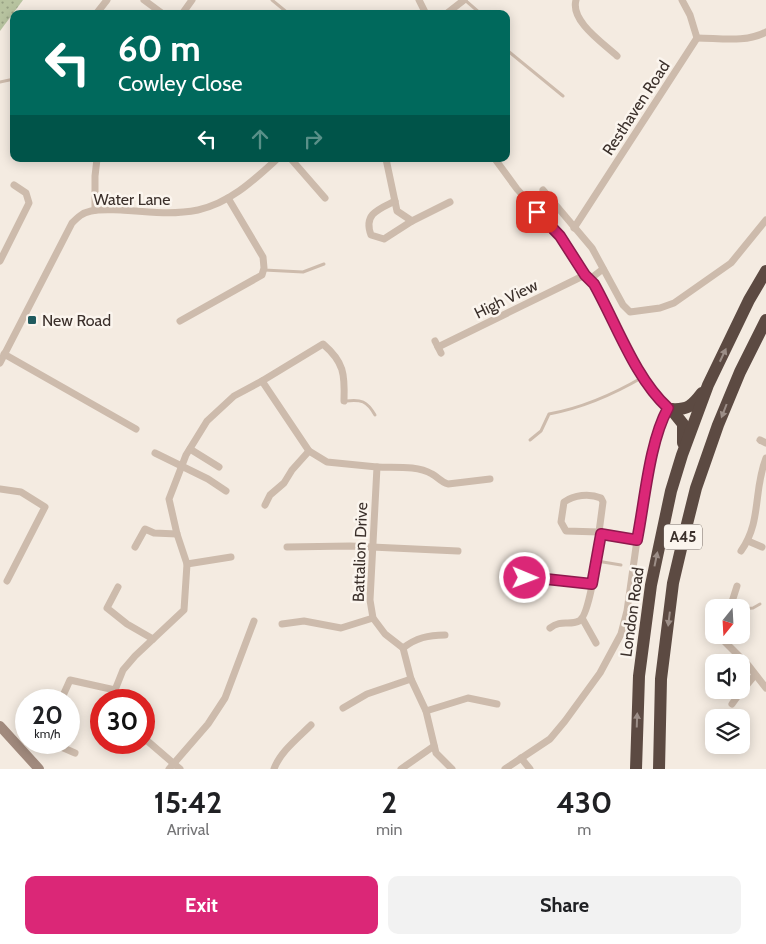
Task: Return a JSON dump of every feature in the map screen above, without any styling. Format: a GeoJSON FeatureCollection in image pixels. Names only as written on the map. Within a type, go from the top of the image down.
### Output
{"type":"FeatureCollection","features":[{"type":"Feature","properties":{"kind":"highway","name":"London Road"},"geometry":{"type":"LineString","coordinates":[[636,769],[639,676],[651,585],[671,491],[708,385],[749,300],[766,271]]}},
{"type":"Feature","properties":{"kind":"highway","name":"A45"},"geometry":{"type":"LineString","coordinates":[[659,769],[661,679],[673,583],[684,532],[696,488],[718,426],[740,372],[766,320]]}},
{"type":"Feature","properties":{"kind":"highway"},"geometry":{"type":"LineString","coordinates":[[670,409],[688,408],[708,385]]}},
{"type":"Feature","properties":{"kind":"highway"},"geometry":{"type":"LineString","coordinates":[[670,409],[683,424],[682,455]]}},
{"type":"Feature","properties":{"kind":"main road"},"geometry":{"type":"LineString","coordinates":[[0,726],[39,769]]}},
{"type":"Feature","properties":{"kind":"street"},"geometry":{"type":"LineString","coordinates":[[99,10],[107,0]]}},
{"type":"Feature","properties":{"kind":"street"},"geometry":{"type":"LineString","coordinates":[[144,0],[158,10]]}},
{"type":"Feature","properties":{"kind":"street"},"geometry":{"type":"LineString","coordinates":[[451,10],[465,0]]}},
{"type":"Feature","properties":{"kind":"street"},"geometry":{"type":"LineString","coordinates":[[576,0],[574,6],[580,22],[617,56]]}},
{"type":"Feature","properties":{"kind":"street"},"geometry":{"type":"LineString","coordinates":[[682,0],[690,15],[697,38],[740,39],[756,37],[766,32]]}},
{"type":"Feature","properties":{"kind":"street","name":"Resthaven Road"},"geometry":{"type":"LineString","coordinates":[[574,228],[697,38]]}},
{"type":"Feature","properties":{"kind":"street"},"geometry":{"type":"LineString","coordinates":[[95,210],[95,176],[97,162]]}},
{"type":"Feature","properties":{"kind":"street","name":"Water Lane"},"geometry":{"type":"LineString","coordinates":[[0,363],[72,223],[81,214],[95,210],[184,212],[199,210],[228,198],[252,182],[274,162]]}},
{"type":"Feature","properties":{"kind":"street"},"geometry":{"type":"LineString","coordinates":[[294,162],[325,198]]}},
{"type":"Feature","properties":{"kind":"street"},"geometry":{"type":"LineString","coordinates":[[387,162],[397,211],[412,221]]}},
{"type":"Feature","properties":{"kind":"street"},"geometry":{"type":"LineString","coordinates":[[497,162],[526,200],[560,236],[609,311],[643,377],[662,403],[670,409],[663,418],[653,453],[637,540],[627,611],[621,634],[590,687],[550,739],[505,769]]}},
{"type":"Feature","properties":{"kind":"street"},"geometry":{"type":"LineString","coordinates":[[0,261],[29,203],[26,193],[14,185]]}},
{"type":"Feature","properties":{"kind":"street"},"geometry":{"type":"LineString","coordinates":[[543,190],[592,248],[628,311],[633,312],[665,307],[674,303],[731,263],[766,220]]}},
{"type":"Feature","properties":{"kind":"street"},"geometry":{"type":"LineString","coordinates":[[180,321],[262,275],[262,257],[228,198]]}},
{"type":"Feature","properties":{"kind":"street"},"geometry":{"type":"LineString","coordinates":[[395,201],[379,209],[370,218],[368,225],[371,234],[384,239],[412,221],[450,202]]}},
{"type":"Feature","properties":{"kind":"street","name":"High View"},"geometry":{"type":"LineString","coordinates":[[438,347],[603,269]]}},
{"type":"Feature","properties":{"kind":"street"},"geometry":{"type":"LineString","coordinates":[[115,689],[123,670],[184,610],[188,564],[177,534],[169,499],[190,449],[207,421],[234,396],[262,382],[323,344],[340,362],[344,373],[344,401]]}},
{"type":"Feature","properties":{"kind":"street"},"geometry":{"type":"LineString","coordinates":[[4,354],[136,429]]}},
{"type":"Feature","properties":{"kind":"street"},"geometry":{"type":"LineString","coordinates":[[262,382],[309,451],[327,462],[418,469],[431,473],[442,482],[448,484],[490,479]]}},
{"type":"Feature","properties":{"kind":"street"},"geometry":{"type":"LineString","coordinates":[[190,449],[219,468]]}},
{"type":"Feature","properties":{"kind":"street"},"geometry":{"type":"LineString","coordinates":[[265,504],[270,495],[284,483],[292,470],[309,451]]}},
{"type":"Feature","properties":{"kind":"street"},"geometry":{"type":"LineString","coordinates":[[155,453],[208,479],[226,491]]}},
{"type":"Feature","properties":{"kind":"street"},"geometry":{"type":"LineString","coordinates":[[741,551],[748,541],[755,519],[766,458]]}},
{"type":"Feature","properties":{"kind":"street","name":"Battalion Drive"},"geometry":{"type":"LineString","coordinates":[[377,467],[370,600],[373,618],[385,634],[403,648]]}},
{"type":"Feature","properties":{"kind":"street"},"geometry":{"type":"LineString","coordinates":[[0,489],[21,492],[45,507],[7,581]]}},
{"type":"Feature","properties":{"kind":"street"},"geometry":{"type":"LineString","coordinates":[[550,628],[556,623],[574,622],[582,618],[589,604],[600,533],[603,502],[601,498],[588,495],[571,498],[564,502],[561,510],[561,522],[566,531],[600,533],[637,540]]}},
{"type":"Feature","properties":{"kind":"street"},"geometry":{"type":"LineString","coordinates":[[135,547],[145,530],[154,533],[177,534]]}},
{"type":"Feature","properties":{"kind":"street"},"geometry":{"type":"LineString","coordinates":[[748,541],[762,548]]}},
{"type":"Feature","properties":{"kind":"street"},"geometry":{"type":"LineString","coordinates":[[287,547],[302,545],[458,551]]}},
{"type":"Feature","properties":{"kind":"street"},"geometry":{"type":"LineString","coordinates":[[188,564],[231,557]]}},
{"type":"Feature","properties":{"kind":"street"},"geometry":{"type":"LineString","coordinates":[[526,558],[524,574],[529,582]]}},
{"type":"Feature","properties":{"kind":"street"},"geometry":{"type":"LineString","coordinates":[[514,596],[529,582],[546,579],[592,584]]}},
{"type":"Feature","properties":{"kind":"street"},"geometry":{"type":"LineString","coordinates":[[733,599],[737,586]]}},
{"type":"Feature","properties":{"kind":"street"},"geometry":{"type":"LineString","coordinates":[[118,587],[106,608],[153,639]]}},
{"type":"Feature","properties":{"kind":"street"},"geometry":{"type":"LineString","coordinates":[[282,624],[304,621],[341,628],[373,618]]}},
{"type":"Feature","properties":{"kind":"street"},"geometry":{"type":"LineString","coordinates":[[582,618],[596,643]]}},
{"type":"Feature","properties":{"kind":"street"},"geometry":{"type":"LineString","coordinates":[[155,750],[174,767],[208,724],[225,698],[254,621]]}},
{"type":"Feature","properties":{"kind":"street"},"geometry":{"type":"LineString","coordinates":[[445,635],[421,637],[403,648],[412,679],[426,711],[436,753],[452,769]]}},
{"type":"Feature","properties":{"kind":"street"},"geometry":{"type":"LineString","coordinates":[[727,644],[748,665],[766,688]]}},
{"type":"Feature","properties":{"kind":"street"},"geometry":{"type":"LineString","coordinates":[[732,704],[755,676]]}},
{"type":"Feature","properties":{"kind":"street"},"geometry":{"type":"LineString","coordinates":[[343,708],[367,694],[412,679]]}},
{"type":"Feature","properties":{"kind":"street"},"geometry":{"type":"LineString","coordinates":[[66,689],[70,680],[110,689]]}},
{"type":"Feature","properties":{"kind":"street"},"geometry":{"type":"LineString","coordinates":[[426,711],[468,698],[497,704]]}},
{"type":"Feature","properties":{"kind":"street"},"geometry":{"type":"LineString","coordinates":[[274,769],[276,763],[286,750],[311,725]]}},
{"type":"Feature","properties":{"kind":"street"},"geometry":{"type":"LineString","coordinates":[[400,769],[434,746]]}},
{"type":"Feature","properties":{"kind":"street"},"geometry":{"type":"LineString","coordinates":[[522,758],[530,769]]}},
{"type":"Feature","properties":{"kind":"lane"},"geometry":{"type":"LineString","coordinates":[[272,0],[284,10]]}},
{"type":"Feature","properties":{"kind":"lane"},"geometry":{"type":"LineString","coordinates":[[465,0],[476,10]]}},
{"type":"Feature","properties":{"kind":"lane"},"geometry":{"type":"LineString","coordinates":[[510,53],[563,96]]}},
{"type":"Feature","properties":{"kind":"lane"},"geometry":{"type":"LineString","coordinates":[[263,270],[303,272],[324,264]]}},
{"type":"Feature","properties":{"kind":"lane"},"geometry":{"type":"LineString","coordinates":[[530,440],[541,431],[550,414],[568,411],[617,392],[643,377]]}},
{"type":"Feature","properties":{"kind":"lane"},"geometry":{"type":"LineString","coordinates":[[344,401],[362,400],[370,405],[375,415]]}},
{"type":"Feature","properties":{"kind":"lane"},"geometry":{"type":"LineString","coordinates":[[596,561],[621,565]]}},
{"type":"Feature","properties":{"kind":"lane"},"geometry":{"type":"LineString","coordinates":[[750,608],[760,604]]}},
{"type":"Feature","properties":{"kind":"green space"},"geometry":{"type":"Polygon","coordinates":[[[0,0],[23,0],[16,10],[10,10],[10,18],[0,31],[0,0]]]}},
{"type":"Feature","properties":{"kind":"place","name":"New Road"},"geometry":{"type":"Point","coordinates":[32,320]}},
{"type":"Feature","properties":{"kind":"route"},"geometry":{"type":"LineString","coordinates":[[525,578],[529,582],[555,579],[592,584],[601,534],[637,540],[653,453],[663,418],[668,408],[662,403],[642,376],[594,284],[585,275],[560,236],[537,212]]}}]}
